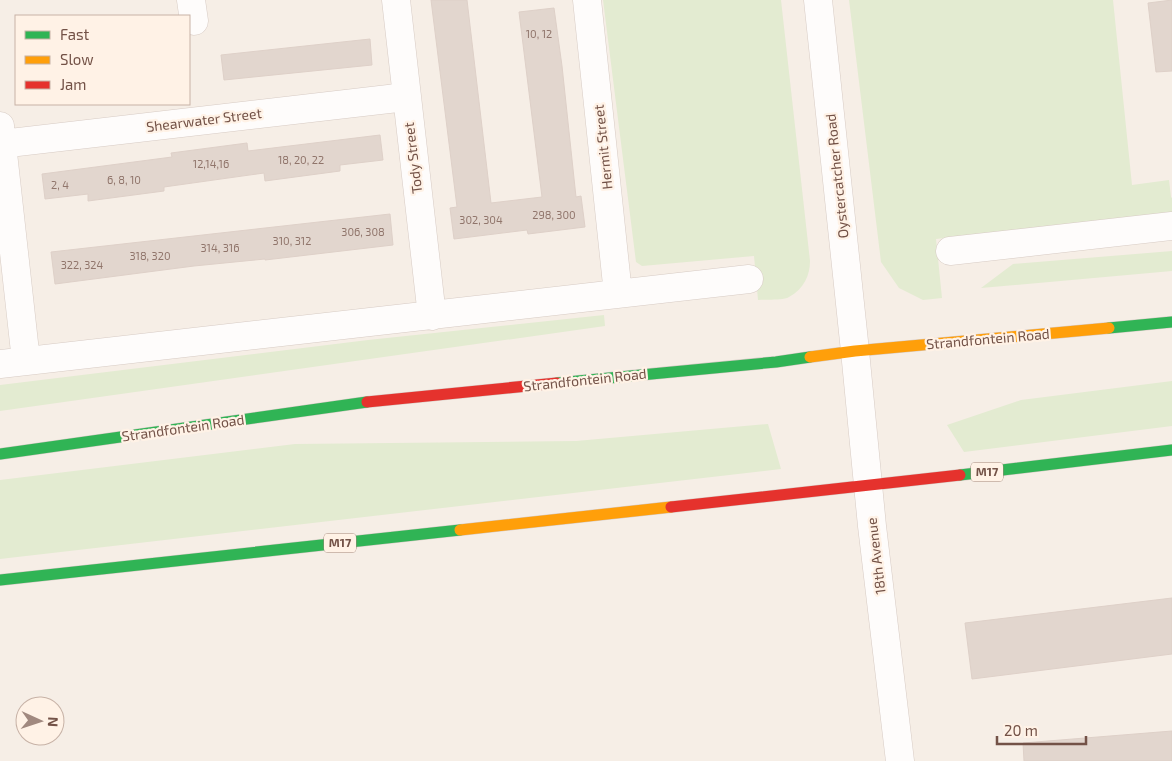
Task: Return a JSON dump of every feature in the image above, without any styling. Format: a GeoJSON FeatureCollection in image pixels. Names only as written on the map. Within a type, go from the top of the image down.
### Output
{"type":"FeatureCollection","features":[{"type":"Feature","properties":{"kind":"main road","name":"Strandfontein Road"},"geometry":{"type":"LineString","coordinates":[[0,454],[380,400],[776,362],[855,351],[1172,322]]}},
{"type":"Feature","properties":{"kind":"main road","name":"M17"},"geometry":{"type":"LineString","coordinates":[[0,580],[868,486],[1172,450]]}},
{"type":"Feature","properties":{"kind":"street","name":"Tody Street"},"geometry":{"type":"LineString","coordinates":[[396,0],[432,316]]}},
{"type":"Feature","properties":{"kind":"street","name":"Hermit Street"},"geometry":{"type":"LineString","coordinates":[[587,0],[618,294]]}},
{"type":"Feature","properties":{"kind":"street","name":"Oystercatcher Road"},"geometry":{"type":"LineString","coordinates":[[818,0],[855,351]]}},
{"type":"Feature","properties":{"kind":"street","name":"Shearwater Street"},"geometry":{"type":"LineString","coordinates":[[1,138],[406,97]]}},
{"type":"Feature","properties":{"kind":"street"},"geometry":{"type":"LineString","coordinates":[[1,138],[13,363],[749,279]]}},
{"type":"Feature","properties":{"kind":"street"},"geometry":{"type":"LineString","coordinates":[[950,251],[1172,226]]}},
{"type":"Feature","properties":{"kind":"street","name":"18th Avenue"},"geometry":{"type":"LineString","coordinates":[[855,351],[868,486],[900,761]]}},
{"type":"Feature","properties":{"kind":"green space"},"geometry":{"type":"Polygon","coordinates":[[[603,0],[781,0],[810,261],[805,281],[794,294],[782,299],[758,300],[754,256],[642,266],[636,262],[603,0]]]}},
{"type":"Feature","properties":{"kind":"green space"},"geometry":{"type":"Polygon","coordinates":[[[849,0],[1113,0],[1132,185],[1169,180],[1172,213],[936,239],[942,298],[923,300],[899,288],[881,262],[849,0]]]}},
{"type":"Feature","properties":{"kind":"green space"},"geometry":{"type":"Polygon","coordinates":[[[1172,251],[1172,271],[981,288],[1013,264],[1172,251]]]}},
{"type":"Feature","properties":{"kind":"green space"},"geometry":{"type":"Polygon","coordinates":[[[604,315],[605,326],[0,411],[0,385],[368,340],[604,315]]]}},
{"type":"Feature","properties":{"kind":"green space"},"geometry":{"type":"Polygon","coordinates":[[[1172,381],[1172,426],[964,452],[947,425],[1021,400],[1172,381]]]}},
{"type":"Feature","properties":{"kind":"green space"},"geometry":{"type":"Polygon","coordinates":[[[768,424],[781,469],[0,559],[0,480],[295,444],[576,441],[768,424]]]}},
{"type":"Feature","properties":{"kind":"building"},"geometry":{"type":"Polygon","coordinates":[[[431,0],[467,0],[491,203],[542,197],[519,12],[554,8],[576,197],[581,196],[585,227],[528,234],[527,230],[454,239],[450,208],[457,207],[431,0]]]}},
{"type":"Feature","properties":{"kind":"building"},"geometry":{"type":"Polygon","coordinates":[[[1172,0],[1172,71],[1156,72],[1148,3],[1172,0]]]}},
{"type":"Feature","properties":{"kind":"building"},"geometry":{"type":"Polygon","coordinates":[[[370,39],[372,65],[224,80],[221,55],[370,39]]]}},
{"type":"Feature","properties":{"kind":"building"},"geometry":{"type":"Polygon","coordinates":[[[380,135],[383,160],[340,165],[340,171],[265,181],[264,173],[164,187],[164,191],[88,201],[88,194],[45,199],[42,174],[172,157],[171,153],[247,143],[248,151],[380,135]]]}},
{"type":"Feature","properties":{"kind":"building"},"geometry":{"type":"Polygon","coordinates":[[[390,214],[393,245],[194,266],[55,284],[51,252],[390,214]]]}},
{"type":"Feature","properties":{"kind":"building"},"geometry":{"type":"Polygon","coordinates":[[[1172,598],[1172,654],[972,679],[965,623],[1172,598]]]}},
{"type":"Feature","properties":{"kind":"building"},"geometry":{"type":"Polygon","coordinates":[[[1172,731],[1172,761],[1024,761],[1023,743],[1172,731]]]}},
{"type":"Feature","properties":{"kind":"traffic: fast"},"geometry":{"type":"LineString","coordinates":[[1109,328],[1172,322]]}},
{"type":"Feature","properties":{"kind":"traffic: fast"},"geometry":{"type":"LineString","coordinates":[[557,383],[810,357]]}},
{"type":"Feature","properties":{"kind":"traffic: fast"},"geometry":{"type":"LineString","coordinates":[[0,454],[367,402]]}},
{"type":"Feature","properties":{"kind":"traffic: fast"},"geometry":{"type":"LineString","coordinates":[[960,475],[1172,450]]}},
{"type":"Feature","properties":{"kind":"traffic: fast"},"geometry":{"type":"LineString","coordinates":[[0,580],[460,530]]}},
{"type":"Feature","properties":{"kind":"traffic: slow"},"geometry":{"type":"LineString","coordinates":[[810,357],[855,351],[1109,328]]}},
{"type":"Feature","properties":{"kind":"traffic: slow"},"geometry":{"type":"LineString","coordinates":[[460,530],[671,507]]}},
{"type":"Feature","properties":{"kind":"traffic: jam"},"geometry":{"type":"LineString","coordinates":[[367,402],[557,383]]}},
{"type":"Feature","properties":{"kind":"traffic: jam"},"geometry":{"type":"LineString","coordinates":[[671,507],[960,475]]}}]}
